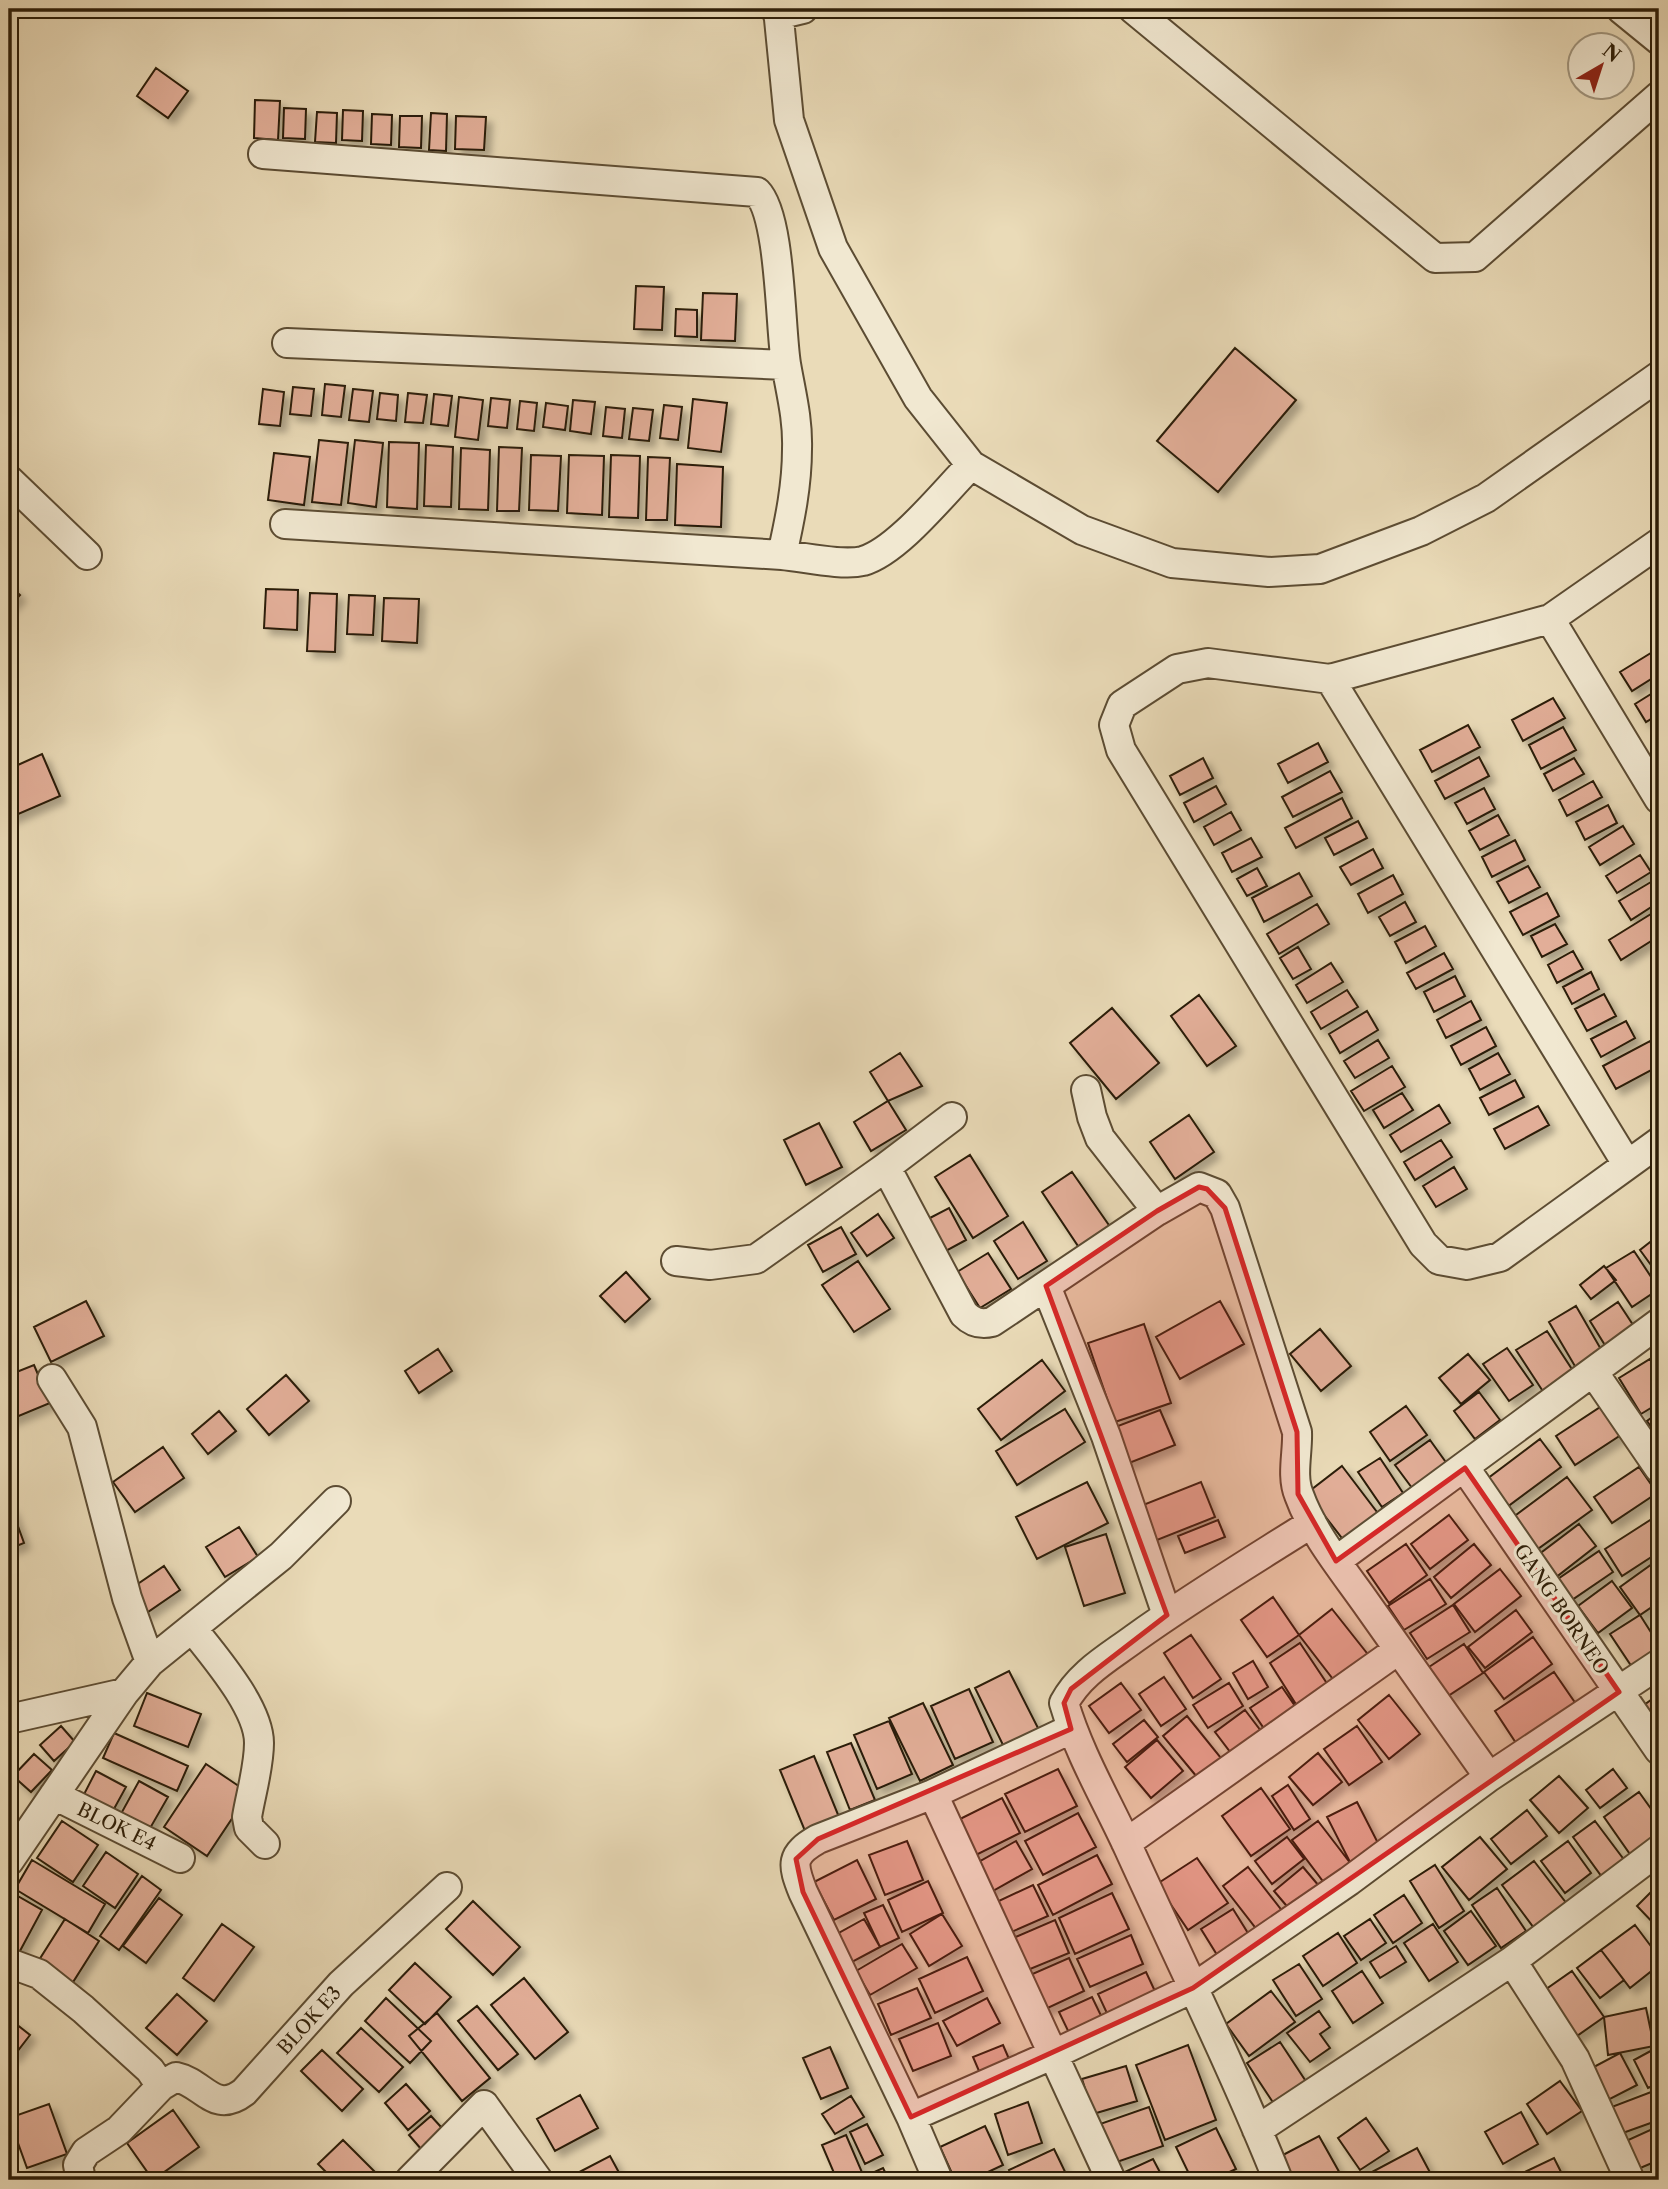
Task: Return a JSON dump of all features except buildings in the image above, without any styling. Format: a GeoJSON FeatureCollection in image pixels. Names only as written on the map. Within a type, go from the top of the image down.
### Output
{"type":"FeatureCollection","features":[{"type":"Feature","properties":{"kind":"street"},"geometry":{"type":"LineString","coordinates":[[1133,9],[1435,258],[1475,257],[1659,96]]}},
{"type":"Feature","properties":{"kind":"street"},"geometry":{"type":"LineString","coordinates":[[1621,9],[1659,40]]}},
{"type":"Feature","properties":{"kind":"street"},"geometry":{"type":"LineString","coordinates":[[786,11],[789,120],[833,248],[918,398],[971,465],[1082,530],[1172,563],[1269,572],[1320,569],[1421,531],[1486,498],[1659,376]]}},
{"type":"Feature","properties":{"kind":"street"},"geometry":{"type":"LineString","coordinates":[[263,154],[757,192],[768,211],[779,282],[786,365],[797,420],[795,495],[782,555]]}},
{"type":"Feature","properties":{"kind":"street"},"geometry":{"type":"LineString","coordinates":[[287,343],[786,365]]}},
{"type":"Feature","properties":{"kind":"street"},"geometry":{"type":"LineString","coordinates":[[285,524],[862,561],[892,546],[971,465]]}},
{"type":"Feature","properties":{"kind":"street"},"geometry":{"type":"LineString","coordinates":[[9,480],[87,555]]}},
{"type":"Feature","properties":{"kind":"street"},"geometry":{"type":"LineString","coordinates":[[1659,543],[1550,619],[1330,679],[1208,663],[1177,669],[1122,705],[1114,724],[1121,750],[1423,1244],[1439,1260],[1467,1265],[1500,1256],[1659,1142]]}},
{"type":"Feature","properties":{"kind":"street"},"geometry":{"type":"LineString","coordinates":[[1550,619],[1659,799]]}},
{"type":"Feature","properties":{"kind":"street"},"geometry":{"type":"LineString","coordinates":[[1330,679],[1627,1164]]}},
{"type":"Feature","properties":{"kind":"street"},"geometry":{"type":"LineString","coordinates":[[1086,1090],[1100,1138],[1157,1211]]}},
{"type":"Feature","properties":{"kind":"street"},"geometry":{"type":"LineString","coordinates":[[676,1261],[710,1265],[756,1259],[952,1117]]}},
{"type":"Feature","properties":{"kind":"street"},"geometry":{"type":"LineString","coordinates":[[886,1167],[964,1314],[970,1320],[984,1324],[992,1322],[1157,1211],[1199,1187],[1217,1194],[1226,1208],[1297,1432],[1298,1456],[1294,1478],[1298,1494],[1312,1523],[1336,1561],[1489,1777]]}},
{"type":"Feature","properties":{"kind":"street"},"geometry":{"type":"LineString","coordinates":[[1046,1286],[1106,1436],[1167,1615]]}},
{"type":"Feature","properties":{"kind":"street"},"geometry":{"type":"LineString","coordinates":[[1336,1561],[1659,1323]]}},
{"type":"Feature","properties":{"kind":"street"},"geometry":{"type":"LineString","coordinates":[[1594,1373],[1659,1468]]}},
{"type":"Feature","properties":{"kind":"street"},"geometry":{"type":"LineString","coordinates":[[52,1379],[82,1427],[127,1598],[150,1662]]}},
{"type":"Feature","properties":{"kind":"street","name":"GANG BORNEO"},"geometry":{"type":"LineString","coordinates":[[1465,1468],[1659,1750]]}},
{"type":"Feature","properties":{"kind":"street"},"geometry":{"type":"LineString","coordinates":[[9,1861],[124,1693],[150,1662],[281,1556],[335,1501]]}},
{"type":"Feature","properties":{"kind":"street"},"geometry":{"type":"LineString","coordinates":[[1278,2180],[1072,1730],[1064,1703],[1084,1675],[1167,1615],[1312,1523]]}},
{"type":"Feature","properties":{"kind":"street"},"geometry":{"type":"LineString","coordinates":[[192,1628],[230,1677],[255,1720],[259,1742],[247,1817],[249,1828],[265,1844]]}},
{"type":"Feature","properties":{"kind":"street"},"geometry":{"type":"LineString","coordinates":[[1126,1843],[1398,1650]]}},
{"type":"Feature","properties":{"kind":"street"},"geometry":{"type":"LineString","coordinates":[[911,2117],[1052,2055],[1192,1988],[1349,1881],[1489,1777],[1659,1664]]}},
{"type":"Feature","properties":{"kind":"street"},"geometry":{"type":"LineString","coordinates":[[9,1719],[124,1693]]}},
{"type":"Feature","properties":{"kind":"street"},"geometry":{"type":"LineString","coordinates":[[938,2180],[911,2117],[803,1892],[796,1875],[796,1859],[802,1848],[818,1839],[933,1794],[1072,1730]]}},
{"type":"Feature","properties":{"kind":"street"},"geometry":{"type":"LineString","coordinates":[[933,1794],[1111,2180]]}},
{"type":"Feature","properties":{"kind":"street","name":"BLOK E4"},"geometry":{"type":"LineString","coordinates":[[54,1795],[180,1857]]}},
{"type":"Feature","properties":{"kind":"street"},"geometry":{"type":"LineString","coordinates":[[1257,2130],[1512,1961],[1659,1850]]}},
{"type":"Feature","properties":{"kind":"street","name":"BLOK E3"},"geometry":{"type":"LineString","coordinates":[[161,2086],[176,2077],[186,2079],[214,2099],[225,2102],[234,2099],[244,2092],[341,1984],[447,1887]]}},
{"type":"Feature","properties":{"kind":"street"},"geometry":{"type":"LineString","coordinates":[[1512,1961],[1575,2059],[1630,2180]]}},
{"type":"Feature","properties":{"kind":"street"},"geometry":{"type":"LineString","coordinates":[[9,1963],[39,1974],[83,2008],[150,2070],[161,2086],[119,2130],[86,2152],[78,2165],[82,2180]]}},
{"type":"Feature","properties":{"kind":"street"},"geometry":{"type":"LineString","coordinates":[[410,2180],[484,2105],[538,2180]]}},
{"type":"Feature","properties":{"kind":"highlighted area"},"geometry":{"type":"Polygon","coordinates":[[[1199,1187],[1207,1189],[1225,1208],[1297,1432],[1298,1494],[1336,1561],[1465,1468],[1619,1692],[1193,1988],[911,2117],[803,1892],[796,1859],[818,1839],[1071,1729],[1064,1703],[1071,1689],[1167,1615],[1046,1286],[1157,1211],[1199,1187]]]}}]}
